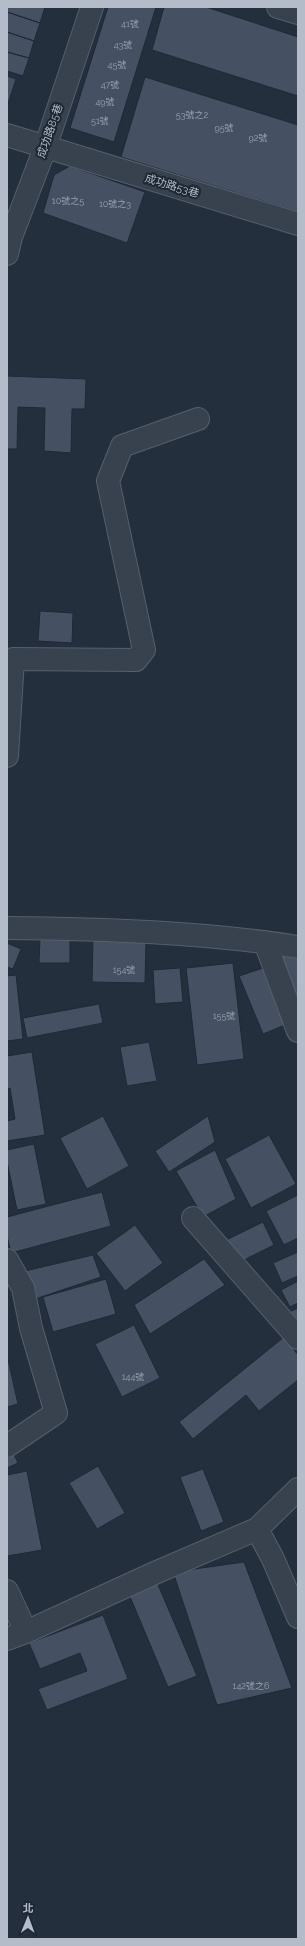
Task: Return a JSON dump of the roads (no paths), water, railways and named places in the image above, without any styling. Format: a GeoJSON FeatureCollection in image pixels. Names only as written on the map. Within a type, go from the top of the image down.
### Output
{"type":"FeatureCollection","features":[{"type":"Feature","properties":{"kind":"street","name":"成功路85巷"},"geometry":{"type":"LineString","coordinates":[[7,254],[11,237],[45,148],[92,7]]}},
{"type":"Feature","properties":{"kind":"street"},"geometry":{"type":"LineString","coordinates":[[278,7],[298,13]]}},
{"type":"Feature","properties":{"kind":"street","name":"成功路53巷"},"geometry":{"type":"LineString","coordinates":[[7,135],[45,148],[298,224]]}},
{"type":"Feature","properties":{"kind":"street"},"geometry":{"type":"LineString","coordinates":[[7,756],[10,652],[136,660],[144,650],[108,481],[122,446],[198,419]]}},
{"type":"Feature","properties":{"kind":"street"},"geometry":{"type":"LineString","coordinates":[[7,928],[151,933],[265,942],[298,947]]}},
{"type":"Feature","properties":{"kind":"street"},"geometry":{"type":"LineString","coordinates":[[265,942],[298,1032]]}},
{"type":"Feature","properties":{"kind":"street"},"geometry":{"type":"LineString","coordinates":[[193,1218],[298,1338]]}},
{"type":"Feature","properties":{"kind":"street"},"geometry":{"type":"LineString","coordinates":[[7,1260],[23,1288],[31,1328],[56,1413],[7,1446]]}},
{"type":"Feature","properties":{"kind":"street"},"geometry":{"type":"LineString","coordinates":[[7,1591],[16,1636],[157,1572],[257,1529],[298,1489]]}},
{"type":"Feature","properties":{"kind":"street"},"geometry":{"type":"LineString","coordinates":[[257,1529],[273,1559],[298,1617]]}}]}
